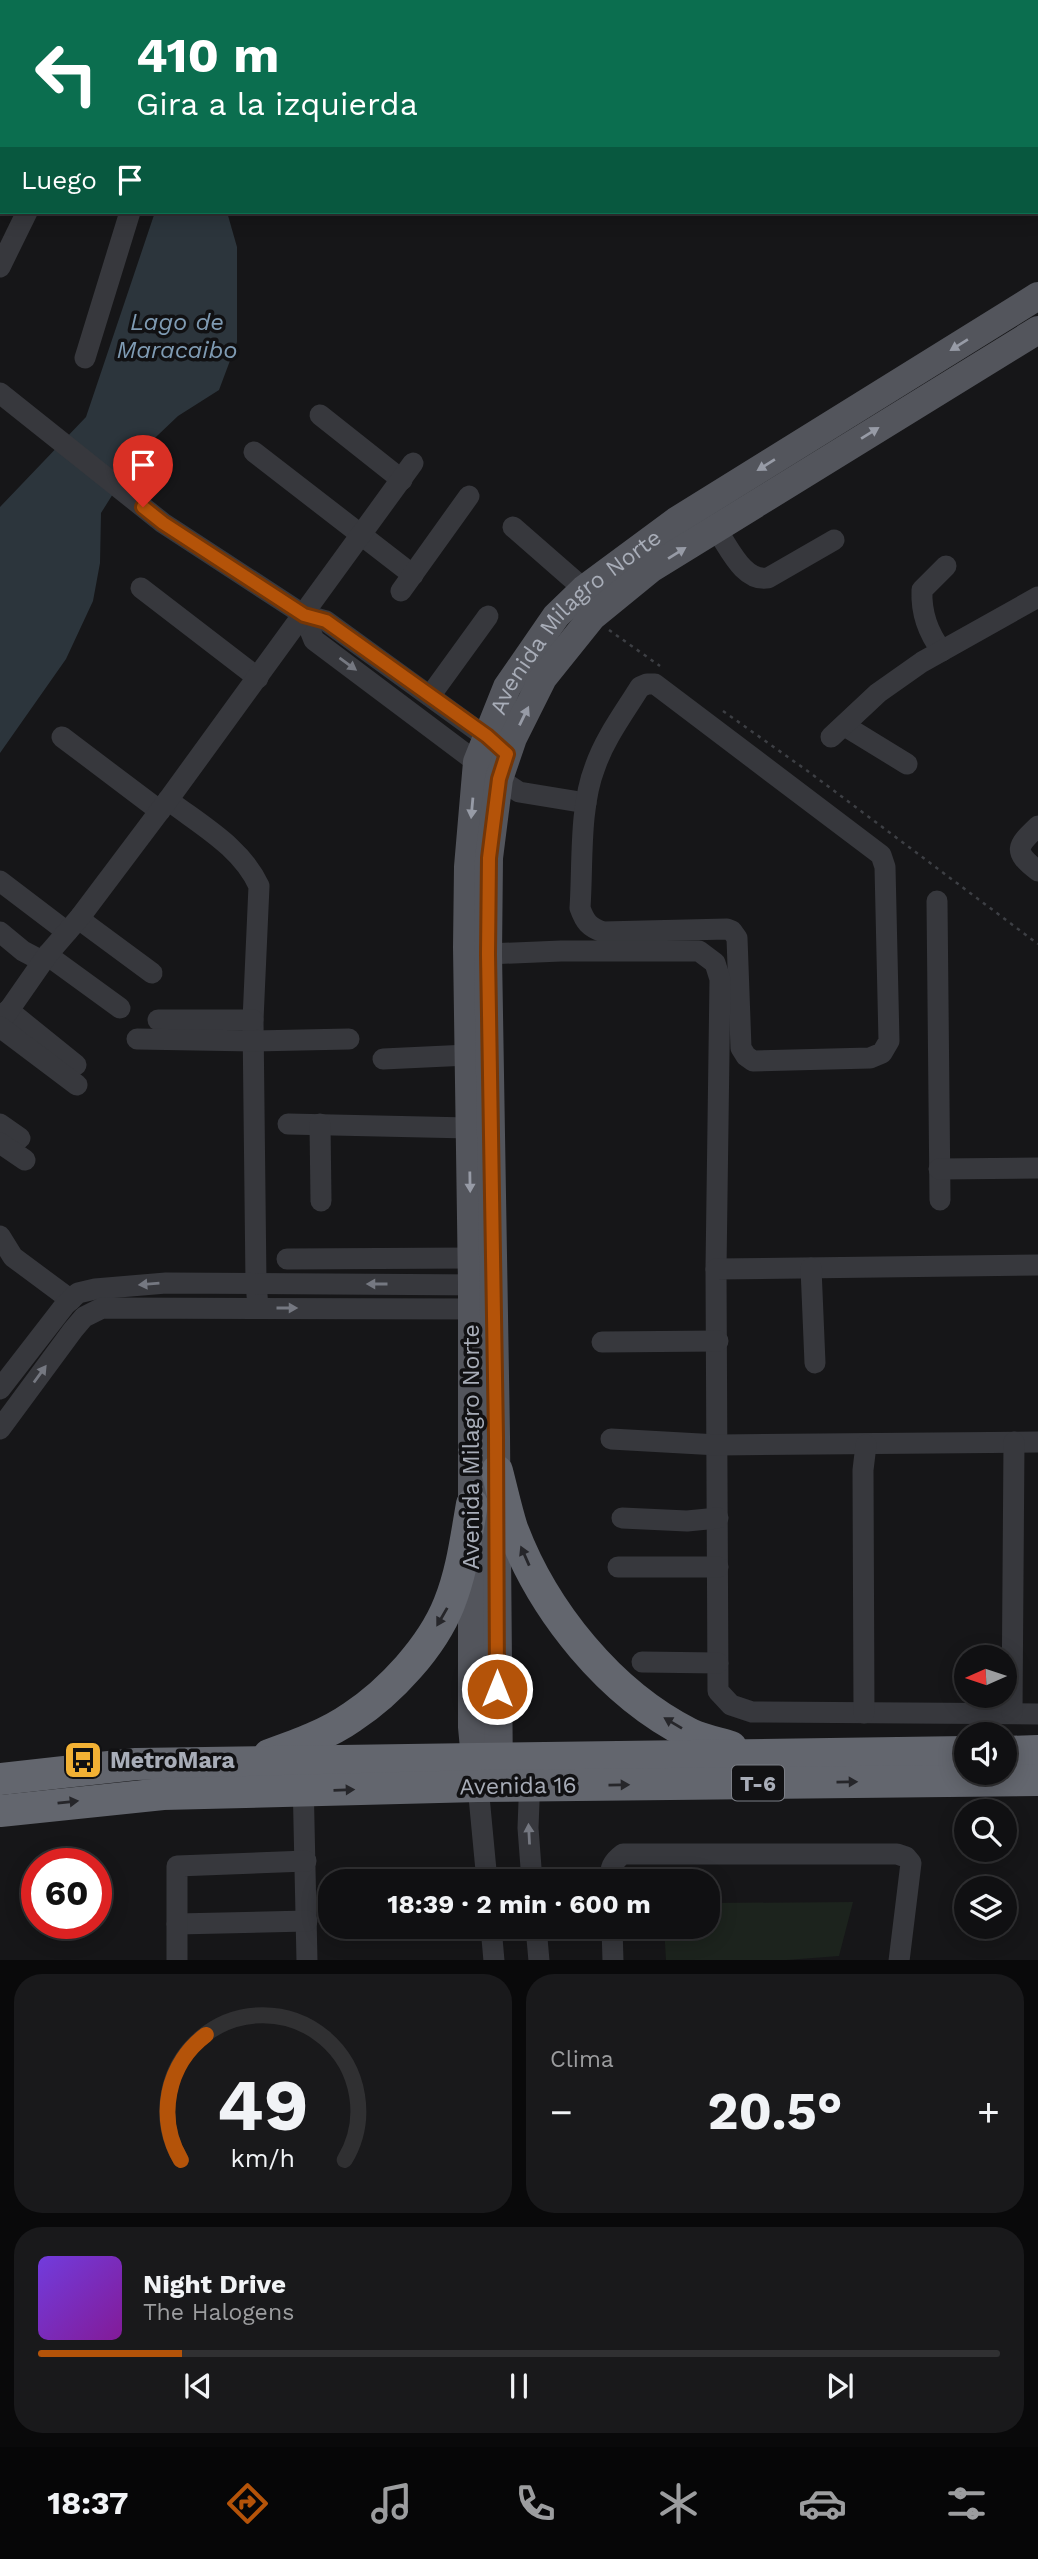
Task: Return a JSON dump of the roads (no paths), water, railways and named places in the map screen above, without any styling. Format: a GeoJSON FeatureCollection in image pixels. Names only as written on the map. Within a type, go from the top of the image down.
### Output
{"type":"FeatureCollection","features":[{"type":"Feature","properties":{"kind":"highway"},"geometry":{"type":"LineString","coordinates":[[497,1471],[512,1527],[532,1572],[572,1636],[638,1703],[692,1735],[760,1755]]}},
{"type":"Feature","properties":{"kind":"highway"},"geometry":{"type":"LineString","coordinates":[[247,1762],[299,1744],[352,1718],[391,1687],[424,1647],[448,1606],[462,1565],[472,1504]]}},
{"type":"Feature","properties":{"kind":"highway"},"geometry":{"type":"LineString","coordinates":[[1017,1752],[1038,1751]]}},
{"type":"Feature","properties":{"kind":"highway","name":"Avenida 16"},"geometry":{"type":"LineString","coordinates":[[530,1772],[760,1755],[954,1752]]}},
{"type":"Feature","properties":{"kind":"highway","name":"Avenida 16"},"geometry":{"type":"LineString","coordinates":[[0,1779],[136,1764],[247,1762],[303,1776]]}},
{"type":"Feature","properties":{"kind":"highway","name":"Avenida 16"},"geometry":{"type":"LineString","coordinates":[[0,1811],[303,1776],[530,1772],[1038,1780]]}},
{"type":"Feature","properties":{"kind":"main road","name":"Avenida Milagro Norte"},"geometry":{"type":"LineString","coordinates":[[487,1773],[497,1471],[480,1289],[469,1128],[468,867],[507,687],[556,616],[584,589],[676,521],[1038,296]]}},
{"type":"Feature","properties":{"kind":"main road"},"geometry":{"type":"LineString","coordinates":[[999,320],[1012,345]]}},
{"type":"Feature","properties":{"kind":"main road","name":"Avenida Milagro Norte"},"geometry":{"type":"LineString","coordinates":[[487,1773],[472,1504],[480,1289],[492,758],[543,678],[592,618],[652,568],[1038,330]]}},
{"type":"Feature","properties":{"kind":"street"},"geometry":{"type":"LineString","coordinates":[[0,265],[26,214]]}},
{"type":"Feature","properties":{"kind":"street"},"geometry":{"type":"LineString","coordinates":[[85,358],[129,214]]}},
{"type":"Feature","properties":{"kind":"street"},"geometry":{"type":"LineString","coordinates":[[0,393],[163,523],[304,615],[326,621],[430,695],[492,758],[519,792],[586,803]]}},
{"type":"Feature","properties":{"kind":"street"},"geometry":{"type":"LineString","coordinates":[[77,1075],[3,1020],[45,957],[73,925],[159,812],[408,472],[320,415]]}},
{"type":"Feature","properties":{"kind":"street"},"geometry":{"type":"LineString","coordinates":[[254,452],[361,534],[407,583],[470,496]]}},
{"type":"Feature","properties":{"kind":"street"},"geometry":{"type":"LineString","coordinates":[[513,527],[584,589]]}},
{"type":"Feature","properties":{"kind":"street"},"geometry":{"type":"LineString","coordinates":[[716,528],[748,575],[758,580],[768,578],[834,540]]}},
{"type":"Feature","properties":{"kind":"street"},"geometry":{"type":"LineString","coordinates":[[942,651],[932,638],[921,608],[921,599],[922,590],[946,566]]}},
{"type":"Feature","properties":{"kind":"street"},"geometry":{"type":"LineString","coordinates":[[141,588],[258,678]]}},
{"type":"Feature","properties":{"kind":"street"},"geometry":{"type":"LineString","coordinates":[[907,764],[838,731],[878,693],[942,651],[1038,597]]}},
{"type":"Feature","properties":{"kind":"street"},"geometry":{"type":"LineString","coordinates":[[304,615],[314,640],[492,758]]}},
{"type":"Feature","properties":{"kind":"street"},"geometry":{"type":"LineString","coordinates":[[430,695],[488,616]]}},
{"type":"Feature","properties":{"kind":"street"},"geometry":{"type":"LineString","coordinates":[[655,684],[881,855],[885,867],[889,1041],[882,1053],[870,1058],[753,1061],[741,1048],[737,938],[732,931],[603,932],[591,928],[584,920],[580,908],[586,803],[593,770],[605,743],[640,687],[655,684]]}},
{"type":"Feature","properties":{"kind":"street"},"geometry":{"type":"LineString","coordinates":[[59,744],[159,812],[236,851],[251,869],[260,886],[254,1030],[258,1307]]}},
{"type":"Feature","properties":{"kind":"street"},"geometry":{"type":"LineString","coordinates":[[1038,826],[1020,843],[1019,849],[1020,855],[1038,871]]}},
{"type":"Feature","properties":{"kind":"street"},"geometry":{"type":"LineString","coordinates":[[0,881],[73,925],[87,925],[152,973]]}},
{"type":"Feature","properties":{"kind":"street"},"geometry":{"type":"LineString","coordinates":[[937,901],[940,1200]]}},
{"type":"Feature","properties":{"kind":"street"},"geometry":{"type":"LineString","coordinates":[[0,932],[23,951],[45,957],[120,1008]]}},
{"type":"Feature","properties":{"kind":"street"},"geometry":{"type":"LineString","coordinates":[[488,954],[699,951],[715,963],[720,979],[716,1269],[718,1691],[731,1705],[752,1712],[1038,1714]]}},
{"type":"Feature","properties":{"kind":"street"},"geometry":{"type":"LineString","coordinates":[[158,1020],[349,1039]]}},
{"type":"Feature","properties":{"kind":"street"},"geometry":{"type":"LineString","coordinates":[[137,1039],[254,1030]]}},
{"type":"Feature","properties":{"kind":"street"},"geometry":{"type":"LineString","coordinates":[[383,1059],[468,1055]]}},
{"type":"Feature","properties":{"kind":"street"},"geometry":{"type":"LineString","coordinates":[[0,1124],[25,1160]]}},
{"type":"Feature","properties":{"kind":"street"},"geometry":{"type":"LineString","coordinates":[[288,1124],[469,1128]]}},
{"type":"Feature","properties":{"kind":"street"},"geometry":{"type":"LineString","coordinates":[[320,1124],[321,1201]]}},
{"type":"Feature","properties":{"kind":"street"},"geometry":{"type":"LineString","coordinates":[[939,1169],[1038,1168]]}},
{"type":"Feature","properties":{"kind":"street"},"geometry":{"type":"LineString","coordinates":[[0,1236],[13,1257],[71,1300]]}},
{"type":"Feature","properties":{"kind":"street"},"geometry":{"type":"LineString","coordinates":[[287,1259],[416,1259],[480,1289]]}},
{"type":"Feature","properties":{"kind":"street"},"geometry":{"type":"LineString","coordinates":[[416,1259],[418,1285]]}},
{"type":"Feature","properties":{"kind":"street"},"geometry":{"type":"LineString","coordinates":[[716,1269],[1038,1265]]}},
{"type":"Feature","properties":{"kind":"street"},"geometry":{"type":"LineString","coordinates":[[811,1268],[815,1363]]}},
{"type":"Feature","properties":{"kind":"street"},"geometry":{"type":"LineString","coordinates":[[4,1374],[78,1293],[95,1289],[166,1283],[256,1283],[418,1285],[480,1289]]}},
{"type":"Feature","properties":{"kind":"street"},"geometry":{"type":"LineString","coordinates":[[0,1429],[73,1330],[84,1317],[102,1308],[258,1307],[480,1289]]}},
{"type":"Feature","properties":{"kind":"street"},"geometry":{"type":"LineString","coordinates":[[602,1342],[718,1341]]}},
{"type":"Feature","properties":{"kind":"street"},"geometry":{"type":"LineString","coordinates":[[611,1438],[718,1445],[1038,1442]]}},
{"type":"Feature","properties":{"kind":"street"},"geometry":{"type":"LineString","coordinates":[[1012,1713],[1014,1442]]}},
{"type":"Feature","properties":{"kind":"street"},"geometry":{"type":"LineString","coordinates":[[864,1713],[863,1470],[866,1445]]}},
{"type":"Feature","properties":{"kind":"street"},"geometry":{"type":"LineString","coordinates":[[622,1518],[687,1521],[718,1518]]}},
{"type":"Feature","properties":{"kind":"street"},"geometry":{"type":"LineString","coordinates":[[618,1567],[718,1567]]}},
{"type":"Feature","properties":{"kind":"street"},"geometry":{"type":"LineString","coordinates":[[642,1662],[718,1662]]}},
{"type":"Feature","properties":{"kind":"street"},"geometry":{"type":"LineString","coordinates":[[530,1772],[528,1828],[531,1869]]}},
{"type":"Feature","properties":{"kind":"street"},"geometry":{"type":"LineString","coordinates":[[486,1869],[487,1773]]}},
{"type":"Feature","properties":{"kind":"street"},"geometry":{"type":"LineString","coordinates":[[303,1776],[307,1960]]}},
{"type":"Feature","properties":{"kind":"street"},"geometry":{"type":"LineString","coordinates":[[610,1869],[615,1860],[623,1854],[897,1854],[906,1857],[911,1863],[899,1960]]}},
{"type":"Feature","properties":{"kind":"street"},"geometry":{"type":"LineString","coordinates":[[177,1960],[177,1866],[306,1861]]}},
{"type":"Feature","properties":{"kind":"street"},"geometry":{"type":"LineString","coordinates":[[177,1924],[307,1921]]}},
{"type":"Feature","properties":{"kind":"street"},"geometry":{"type":"LineString","coordinates":[[492,1939],[494,1960]]}},
{"type":"Feature","properties":{"kind":"street"},"geometry":{"type":"LineString","coordinates":[[537,1939],[539,1960]]}},
{"type":"Feature","properties":{"kind":"street"},"geometry":{"type":"LineString","coordinates":[[612,1939],[613,1960]]}},
{"type":"Feature","properties":{"kind":"water","name":"Lago de Maracaibo"},"geometry":{"type":"Polygon","coordinates":[[[154,214],[228,214],[237,247],[237,342],[219,390],[178,416],[138,454],[101,513],[100,563],[93,601],[66,659],[0,753],[0,507],[86,417],[154,214]]]}},
{"type":"Feature","properties":{"kind":"place","name":"MetroMara"},"geometry":{"type":"Point","coordinates":[83,1760]}}]}
